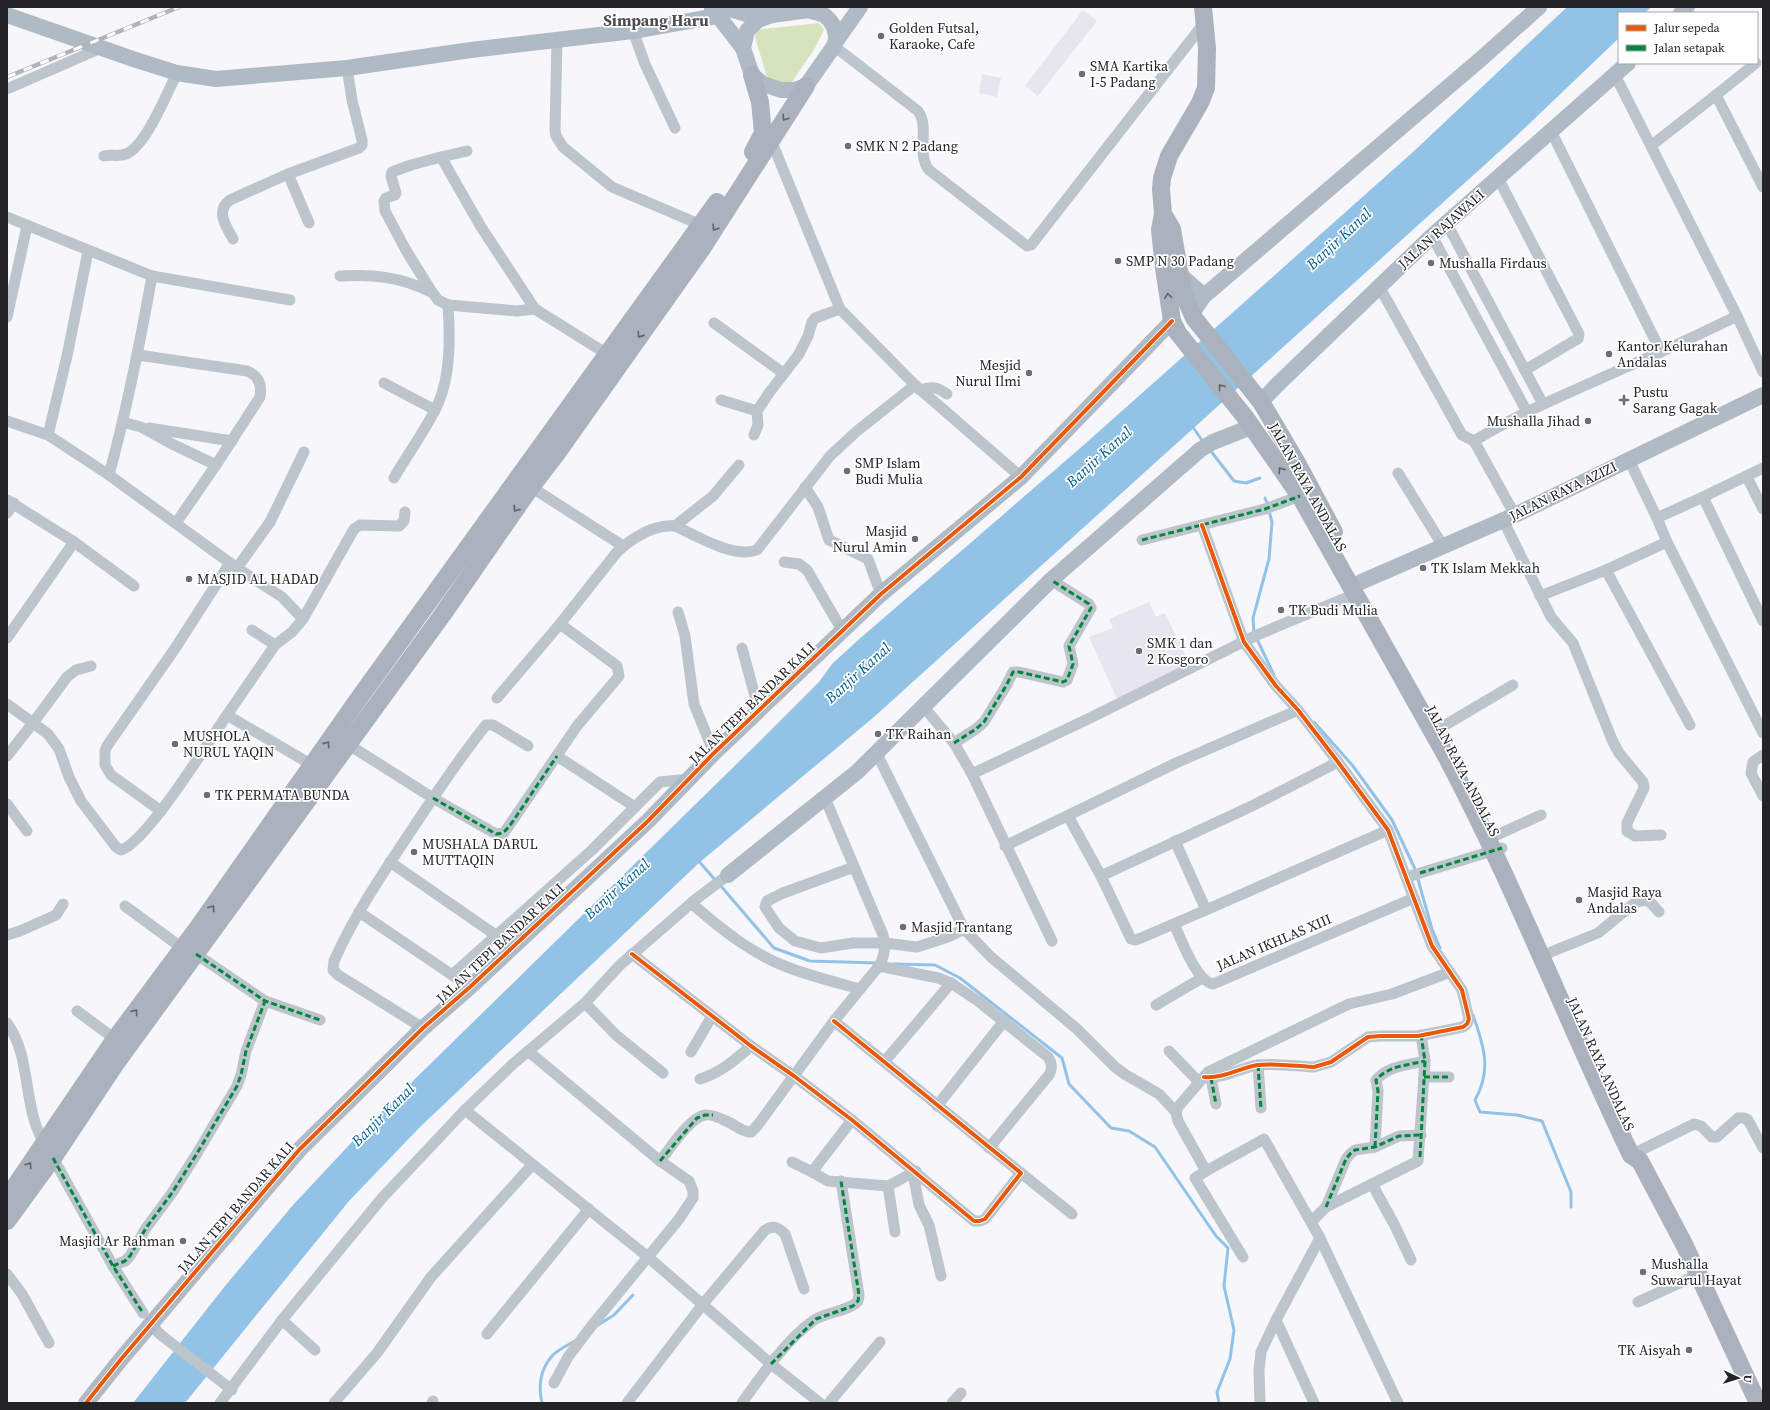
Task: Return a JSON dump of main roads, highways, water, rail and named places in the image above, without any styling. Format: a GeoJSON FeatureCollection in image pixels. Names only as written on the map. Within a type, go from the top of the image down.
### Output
{"type":"FeatureCollection","features":[{"type":"Feature","properties":{"kind":"main road"},"geometry":{"type":"LineString","coordinates":[[1163,214],[1161,189],[1165,167],[1173,149],[1200,103],[1206,88],[1208,67],[1204,15]]}},
{"type":"Feature","properties":{"kind":"main road"},"geometry":{"type":"LineString","coordinates":[[245,874],[312,765],[414,623],[551,448],[702,247],[767,136],[760,102],[752,75]]}},
{"type":"Feature","properties":{"kind":"main road"},"geometry":{"type":"LineString","coordinates":[[7,1221],[48,1150],[109,1061],[245,874],[349,745],[429,634],[531,487],[551,448],[607,354],[755,148],[767,136],[806,86]]}},
{"type":"Feature","properties":{"kind":"main road","name":"JALAN RAYA ANDALAS"},"geometry":{"type":"LineString","coordinates":[[1163,214],[1172,229],[1178,274],[1183,293],[1193,315],[1258,399],[1296,461],[1305,493]]}},
{"type":"Feature","properties":{"kind":"main road","name":"JALAN RAYA ANDALAS"},"geometry":{"type":"LineString","coordinates":[[1163,214],[1160,230],[1164,274],[1175,327],[1305,493],[1404,670],[1458,779],[1497,845],[1551,952],[1591,1055]]}},
{"type":"Feature","properties":{"kind":"main road"},"geometry":{"type":"LineString","coordinates":[[414,623],[429,634]]}},
{"type":"Feature","properties":{"kind":"main road","name":"JALAN RAYA ANDALAS"},"geometry":{"type":"LineString","coordinates":[[1404,670],[1442,726],[1475,788],[1536,944],[1591,1055],[1637,1155],[1685,1246],[1758,1397]]}},
{"type":"Feature","properties":{"kind":"main road"},"geometry":{"type":"LineString","coordinates":[[109,1061],[115,1039],[189,951]]}},
{"type":"Feature","properties":{"kind":"main road"},"geometry":{"type":"LineString","coordinates":[[7,1198],[48,1150]]}},
{"type":"Feature","properties":{"kind":"water","name":"Banjir Kanal"},"geometry":{"type":"Polygon","coordinates":[[[1567,7],[1651,7],[1646,12],[1618,12],[1618,39],[1510,142],[874,717],[700,862],[419,1128],[349,1201],[185,1403],[133,1403],[225,1286],[293,1205],[366,1127],[760,741],[819,682],[832,664],[1078,450],[1413,152],[1567,7]]]}},
{"type":"Feature","properties":{"kind":"waterway"},"geometry":{"type":"LineString","coordinates":[[1192,426],[1204,443]]}},
{"type":"Feature","properties":{"kind":"waterway"},"geometry":{"type":"LineString","coordinates":[[1210,450],[1234,481],[1246,483],[1260,478]]}},
{"type":"Feature","properties":{"kind":"waterway"},"geometry":{"type":"LineString","coordinates":[[1265,498],[1268,505]]}},
{"type":"Feature","properties":{"kind":"waterway"},"geometry":{"type":"LineString","coordinates":[[1269,511],[1272,522],[1269,559],[1253,618],[1254,633],[1274,675]]}},
{"type":"Feature","properties":{"kind":"waterway"},"geometry":{"type":"LineString","coordinates":[[1314,722],[1353,766],[1392,820],[1415,869],[1432,929],[1440,948]]}},
{"type":"Feature","properties":{"kind":"waterway"},"geometry":{"type":"LineString","coordinates":[[697,859],[716,881]]}},
{"type":"Feature","properties":{"kind":"waterway"},"geometry":{"type":"LineString","coordinates":[[720,885],[774,948],[810,961],[877,963]]}},
{"type":"Feature","properties":{"kind":"waterway"},"geometry":{"type":"LineString","coordinates":[[893,964],[935,965],[960,978],[1062,1058],[1069,1084],[1111,1128],[1129,1131],[1155,1147],[1216,1236],[1228,1248],[1224,1286],[1234,1330],[1230,1359],[1217,1392],[1219,1403]]}},
{"type":"Feature","properties":{"kind":"waterway"},"geometry":{"type":"LineString","coordinates":[[1473,1015],[1483,1048],[1485,1068],[1480,1089],[1475,1100],[1480,1112],[1517,1115],[1542,1121],[1571,1192],[1571,1207]]}},
{"type":"Feature","properties":{"kind":"waterway"},"geometry":{"type":"LineString","coordinates":[[598,1325],[614,1315],[633,1295]]}},
{"type":"Feature","properties":{"kind":"waterway"},"geometry":{"type":"LineString","coordinates":[[542,1403],[540,1384],[548,1361],[554,1354],[575,1341]]}},
{"type":"Feature","properties":{"kind":"railway"},"geometry":{"type":"LineString","coordinates":[[7,77],[179,7]]}},
{"type":"Feature","properties":{"kind":"place","name":"Golden Futsal, Karaoke, Cafe"},"geometry":{"type":"Point","coordinates":[881,36]}},
{"type":"Feature","properties":{"kind":"place","name":"SMA Kartika I-5 Padang"},"geometry":{"type":"Point","coordinates":[1082,74]}},
{"type":"Feature","properties":{"kind":"place","name":"SMK N 2 Padang"},"geometry":{"type":"Point","coordinates":[848,146]}},
{"type":"Feature","properties":{"kind":"place","name":"SMP N 30 Padang"},"geometry":{"type":"Point","coordinates":[1118,261]}},
{"type":"Feature","properties":{"kind":"place","name":"Mushalla Firdaus"},"geometry":{"type":"Point","coordinates":[1431,263]}},
{"type":"Feature","properties":{"kind":"place","name":"Kantor Kelurahan Andalas"},"geometry":{"type":"Point","coordinates":[1609,354]}},
{"type":"Feature","properties":{"kind":"place","name":"Mesjid Nurul Ilmi"},"geometry":{"type":"Point","coordinates":[1029,373]}},
{"type":"Feature","properties":{"kind":"place","name":"Pustu Sarang Gagak"},"geometry":{"type":"Point","coordinates":[1624,400]}},
{"type":"Feature","properties":{"kind":"place","name":"Mushalla Jihad"},"geometry":{"type":"Point","coordinates":[1588,421]}},
{"type":"Feature","properties":{"kind":"place","name":"SMP Islam Budi Mulia"},"geometry":{"type":"Point","coordinates":[847,471]}},
{"type":"Feature","properties":{"kind":"place","name":"Masjid Nurul Amin"},"geometry":{"type":"Point","coordinates":[915,539]}},
{"type":"Feature","properties":{"kind":"place","name":"TK Islam Mekkah"},"geometry":{"type":"Point","coordinates":[1423,568]}},
{"type":"Feature","properties":{"kind":"place","name":"MASJID AL HADAD"},"geometry":{"type":"Point","coordinates":[189,579]}},
{"type":"Feature","properties":{"kind":"place","name":"TK Budi Mulia"},"geometry":{"type":"Point","coordinates":[1281,610]}},
{"type":"Feature","properties":{"kind":"place","name":"SMK 1 dan 2 Kosgoro"},"geometry":{"type":"Point","coordinates":[1139,651]}},
{"type":"Feature","properties":{"kind":"place","name":"TK Raihan"},"geometry":{"type":"Point","coordinates":[878,734]}},
{"type":"Feature","properties":{"kind":"place","name":"MUSHOLA NURUL YAQIN"},"geometry":{"type":"Point","coordinates":[175,744]}},
{"type":"Feature","properties":{"kind":"place","name":"TK PERMATA BUNDA"},"geometry":{"type":"Point","coordinates":[207,795]}},
{"type":"Feature","properties":{"kind":"place","name":"MUSHALA DARUL MUTTAQIN"},"geometry":{"type":"Point","coordinates":[414,852]}},
{"type":"Feature","properties":{"kind":"place","name":"Masjid Raya Andalas"},"geometry":{"type":"Point","coordinates":[1579,900]}},
{"type":"Feature","properties":{"kind":"place","name":"Masjid Trantang"},"geometry":{"type":"Point","coordinates":[903,927]}},
{"type":"Feature","properties":{"kind":"place","name":"Masjid Ar Rahman"},"geometry":{"type":"Point","coordinates":[183,1241]}},
{"type":"Feature","properties":{"kind":"place","name":"Mushalla Suwarul Hayat"},"geometry":{"type":"Point","coordinates":[1643,1272]}},
{"type":"Feature","properties":{"kind":"place","name":"TK Aisyah"},"geometry":{"type":"Point","coordinates":[1689,1350]}},
{"type":"Feature","properties":{"kind":"district","name":"Simpang Haru"},"geometry":{"type":"Point","coordinates":[656,20]}}]}
